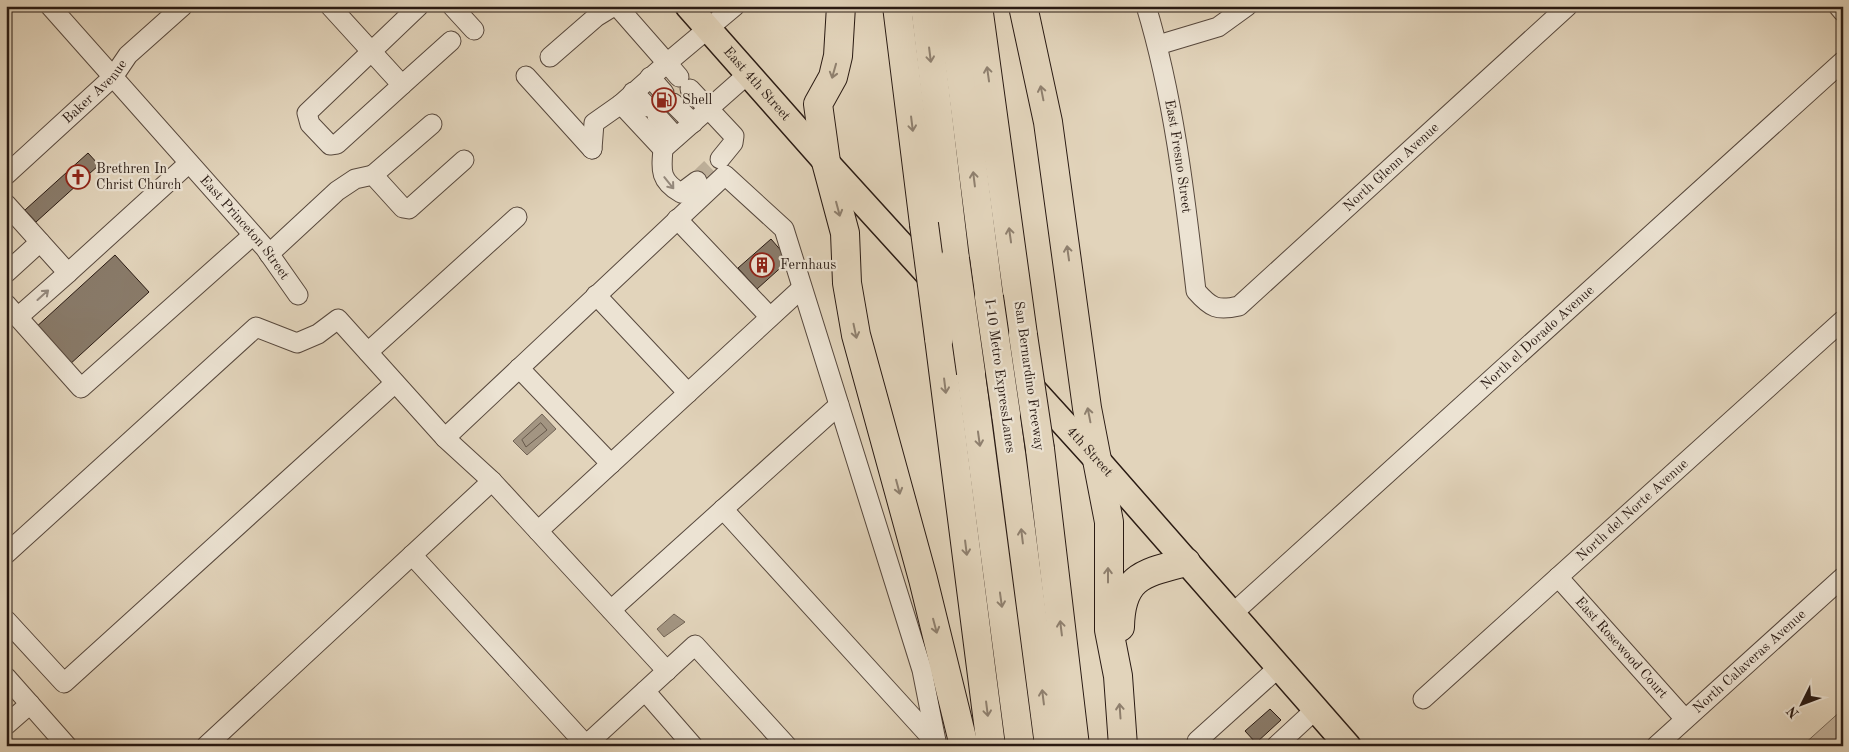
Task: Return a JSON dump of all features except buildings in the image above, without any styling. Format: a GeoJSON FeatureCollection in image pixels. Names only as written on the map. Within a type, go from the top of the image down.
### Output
{"type":"FeatureCollection","features":[{"type":"Feature","properties":{"kind":"highway"},"geometry":{"type":"LineString","coordinates":[[841,6],[838,56],[833,77],[818,104],[826,162],[845,233],[847,283],[856,335],[923,579],[964,746]]}},
{"type":"Feature","properties":{"kind":"highway"},"geometry":{"type":"LineString","coordinates":[[897,6],[991,746]]}},
{"type":"Feature","properties":{"kind":"highway","name":"I-10 Metro ExpressLanes"},"geometry":{"type":"LineString","coordinates":[[925,6],[955,259],[1020,746]]}},
{"type":"Feature","properties":{"kind":"highway","name":"I-10 Metro ExpressLanes"},"geometry":{"type":"LineString","coordinates":[[952,6],[1049,746]]}},
{"type":"Feature","properties":{"kind":"highway","name":"San Bernardino Freeway"},"geometry":{"type":"LineString","coordinates":[[978,6],[1040,449],[1075,746]]}},
{"type":"Feature","properties":{"kind":"highway"},"geometry":{"type":"LineString","coordinates":[[1023,6],[1048,122],[1087,408],[1099,462],[1109,522],[1109,630],[1118,676],[1123,746]]}},
{"type":"Feature","properties":{"kind":"highway"},"geometry":{"type":"LineString","coordinates":[[1118,676],[1120,615],[1125,595],[1146,572],[1186,562]]}},
{"type":"Feature","properties":{"kind":"main road","name":"East 4th Street"},"geometry":{"type":"LineString","coordinates":[[688,6],[826,162]]}},
{"type":"Feature","properties":{"kind":"main road","name":"4th Street"},"geometry":{"type":"LineString","coordinates":[[826,162],[1099,462],[1316,709],[1343,744]]}},
{"type":"Feature","properties":{"kind":"street","name":"East Princeton Street"},"geometry":{"type":"LineString","coordinates":[[50,6],[253,234],[298,295]]}},
{"type":"Feature","properties":{"kind":"street","name":"Baker Avenue"},"geometry":{"type":"LineString","coordinates":[[6,175],[112,77],[128,55],[183,6]]}},
{"type":"Feature","properties":{"kind":"street"},"geometry":{"type":"LineString","coordinates":[[330,6],[402,85]]}},
{"type":"Feature","properties":{"kind":"street"},"geometry":{"type":"LineString","coordinates":[[419,6],[307,113],[310,124],[330,144],[338,144],[451,41]]}},
{"type":"Feature","properties":{"kind":"street"},"geometry":{"type":"LineString","coordinates":[[452,6],[474,30]]}},
{"type":"Feature","properties":{"kind":"street"},"geometry":{"type":"LineString","coordinates":[[550,57],[596,17],[614,6]]}},
{"type":"Feature","properties":{"kind":"street"},"geometry":{"type":"LineString","coordinates":[[617,6],[678,77],[734,136],[733,143],[720,159]]}},
{"type":"Feature","properties":{"kind":"street"},"geometry":{"type":"LineString","coordinates":[[678,77],[708,29],[735,6]]}},
{"type":"Feature","properties":{"kind":"street","name":"East Fresno Street"},"geometry":{"type":"LineString","coordinates":[[1146,6],[1158,45],[1168,97],[1196,291],[1207,304]]}},
{"type":"Feature","properties":{"kind":"street"},"geometry":{"type":"LineString","coordinates":[[1158,45],[1218,27],[1248,6]]}},
{"type":"Feature","properties":{"kind":"street","name":"North Glenn Avenue"},"geometry":{"type":"LineString","coordinates":[[1207,304],[1222,310],[1239,306],[1568,6]]}},
{"type":"Feature","properties":{"kind":"street"},"geometry":{"type":"LineString","coordinates":[[1838,6],[1843,12]]}},
{"type":"Feature","properties":{"kind":"street","name":"North el Dorado Avenue"},"geometry":{"type":"LineString","coordinates":[[1232,614],[1843,61]]}},
{"type":"Feature","properties":{"kind":"street"},"geometry":{"type":"LineString","coordinates":[[696,181],[681,193],[669,186],[661,172],[670,143],[748,74]]}},
{"type":"Feature","properties":{"kind":"street"},"geometry":{"type":"LineString","coordinates":[[526,76],[592,149],[594,123],[627,98],[650,77],[678,77]]}},
{"type":"Feature","properties":{"kind":"street"},"geometry":{"type":"LineString","coordinates":[[650,77],[692,123]]}},
{"type":"Feature","properties":{"kind":"street"},"geometry":{"type":"LineString","coordinates":[[627,98],[652,112],[670,143]]}},
{"type":"Feature","properties":{"kind":"street"},"geometry":{"type":"LineString","coordinates":[[627,98],[670,143]]}},
{"type":"Feature","properties":{"kind":"street"},"geometry":{"type":"LineString","coordinates":[[269,254],[337,191],[354,179],[372,176],[432,124]]}},
{"type":"Feature","properties":{"kind":"street"},"geometry":{"type":"LineString","coordinates":[[372,176],[403,208],[409,209],[464,160]]}},
{"type":"Feature","properties":{"kind":"street"},"geometry":{"type":"LineString","coordinates":[[189,163],[68,273],[12,311],[81,388],[253,234]]}},
{"type":"Feature","properties":{"kind":"street"},"geometry":{"type":"LineString","coordinates":[[445,438],[725,175],[784,229],[922,670],[937,745]]}},
{"type":"Feature","properties":{"kind":"street"},"geometry":{"type":"LineString","coordinates":[[6,204],[68,273]]}},
{"type":"Feature","properties":{"kind":"street"},"geometry":{"type":"LineString","coordinates":[[368,352],[517,216]]}},
{"type":"Feature","properties":{"kind":"street"},"geometry":{"type":"LineString","coordinates":[[677,220],[770,318]]}},
{"type":"Feature","properties":{"kind":"street"},"geometry":{"type":"LineString","coordinates":[[6,273],[40,242]]}},
{"type":"Feature","properties":{"kind":"street"},"geometry":{"type":"LineString","coordinates":[[538,531],[802,288]]}},
{"type":"Feature","properties":{"kind":"street"},"geometry":{"type":"LineString","coordinates":[[596,295],[688,393]]}},
{"type":"Feature","properties":{"kind":"street"},"geometry":{"type":"LineString","coordinates":[[6,554],[256,327],[297,343],[318,334],[338,319],[445,438],[492,481],[667,671]]}},
{"type":"Feature","properties":{"kind":"street","name":"North del Norte Avenue"},"geometry":{"type":"LineString","coordinates":[[1424,700],[1843,320]]}},
{"type":"Feature","properties":{"kind":"street"},"geometry":{"type":"LineString","coordinates":[[519,368],[611,464]]}},
{"type":"Feature","properties":{"kind":"street"},"geometry":{"type":"LineString","coordinates":[[6,620],[64,682],[395,383]]}},
{"type":"Feature","properties":{"kind":"street"},"geometry":{"type":"LineString","coordinates":[[611,610],[839,405]]}},
{"type":"Feature","properties":{"kind":"street"},"geometry":{"type":"LineString","coordinates":[[206,746],[492,481]]}},
{"type":"Feature","properties":{"kind":"street"},"geometry":{"type":"LineString","coordinates":[[723,509],[937,745]]}},
{"type":"Feature","properties":{"kind":"street"},"geometry":{"type":"LineString","coordinates":[[412,555],[586,745],[695,645],[787,746]]}},
{"type":"Feature","properties":{"kind":"street","name":"East Rosewood Court"},"geometry":{"type":"LineString","coordinates":[[1558,577],[1685,719]]}},
{"type":"Feature","properties":{"kind":"street","name":"North Calaveras Avenue"},"geometry":{"type":"LineString","coordinates":[[1656,746],[1843,577]]}},
{"type":"Feature","properties":{"kind":"street"},"geometry":{"type":"LineString","coordinates":[[1201,746],[1197,741],[1279,667]]}},
{"type":"Feature","properties":{"kind":"street"},"geometry":{"type":"LineString","coordinates":[[6,677],[67,746]]}},
{"type":"Feature","properties":{"kind":"street"},"geometry":{"type":"LineString","coordinates":[[645,691],[693,746]]}},
{"type":"Feature","properties":{"kind":"street"},"geometry":{"type":"LineString","coordinates":[[6,725],[30,704]]}},
{"type":"Feature","properties":{"kind":"street"},"geometry":{"type":"LineString","coordinates":[[1276,746],[1316,709]]}},
{"type":"Feature","properties":{"kind":"shaded area"},"geometry":{"type":"Polygon","coordinates":[[[1843,709],[1843,746],[1802,746],[1843,709]]]}},
{"type":"Feature","properties":{"kind":"water"},"geometry":{"type":"Polygon","coordinates":[[[542,414],[556,429],[527,455],[513,441],[542,414]]]}},
{"type":"Feature","properties":{"kind":"water"},"geometry":{"type":"Polygon","coordinates":[[[674,614],[685,622],[664,637],[657,629],[674,614]]]}},
{"type":"Feature","properties":{"kind":"tunnel"},"geometry":{"type":"LineString","coordinates":[[697,181],[720,159]]}},
{"type":"Feature","properties":{"kind":"place","name":"Shell"},"geometry":{"type":"Point","coordinates":[664,100]}},
{"type":"Feature","properties":{"kind":"place","name":"Brethren In Christ Church"},"geometry":{"type":"Point","coordinates":[78,177]}},
{"type":"Feature","properties":{"kind":"place","name":"Fernhaus"},"geometry":{"type":"Point","coordinates":[762,265]}}]}
